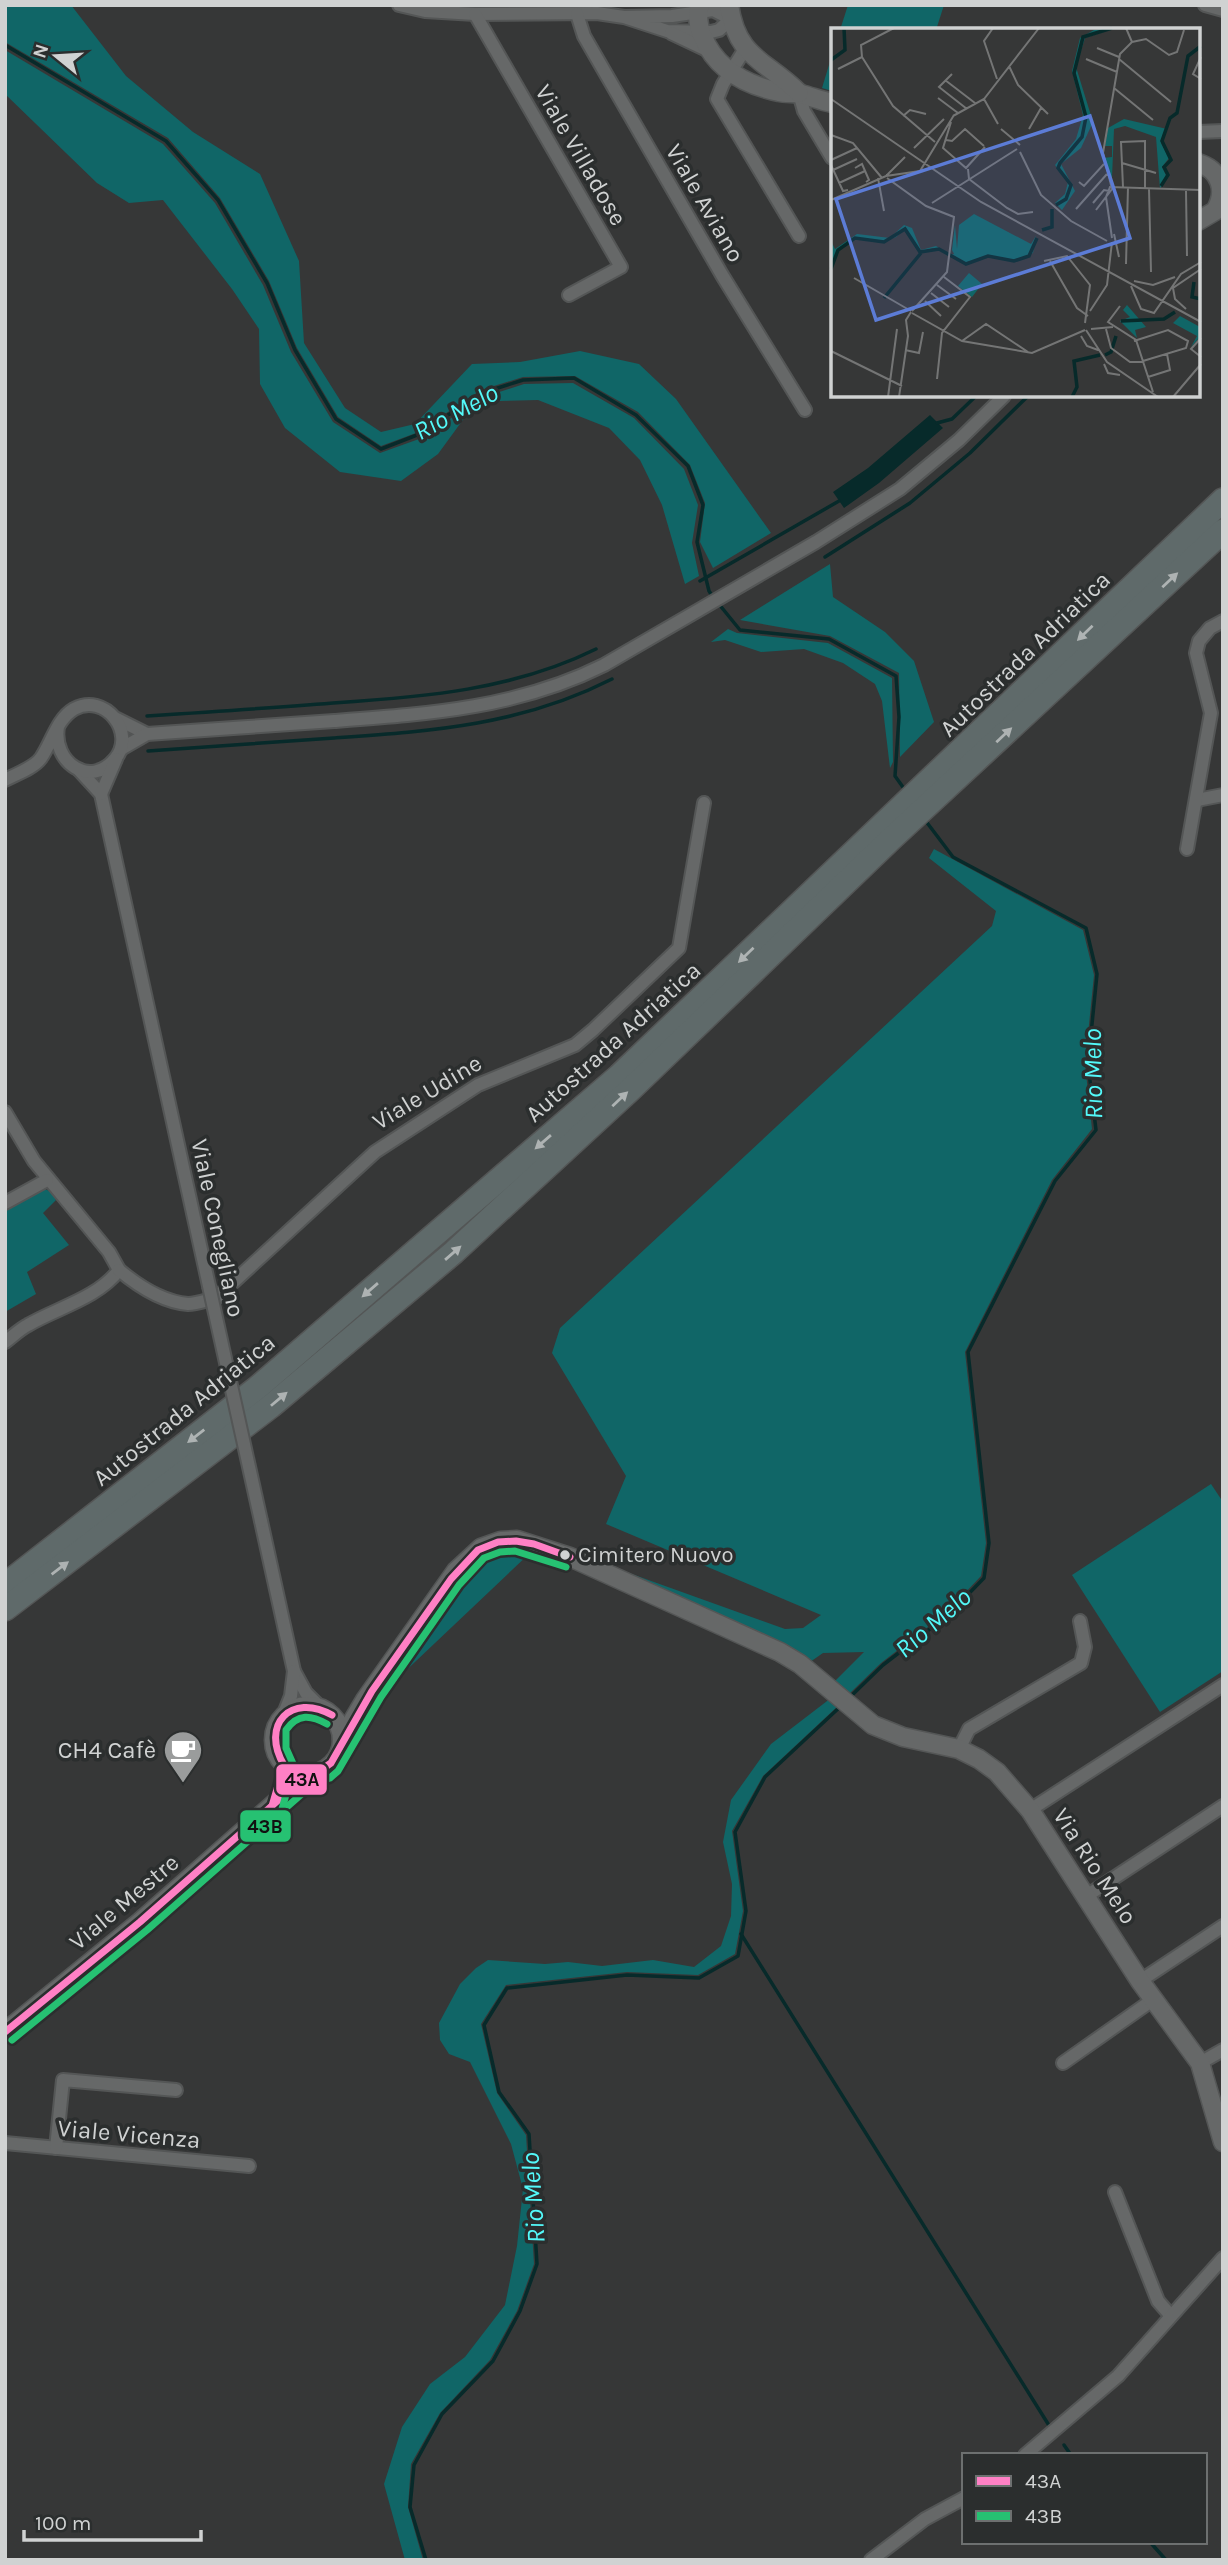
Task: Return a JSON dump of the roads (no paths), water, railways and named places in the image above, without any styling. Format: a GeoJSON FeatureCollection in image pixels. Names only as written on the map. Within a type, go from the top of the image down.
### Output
{"type":"FeatureCollection","features":[{"type":"Feature","properties":{"kind":"highway","name":"Autostrada Adriatica"},"geometry":{"type":"LineString","coordinates":[[5,1585],[257,1388],[619,1076],[1223,500]]}},
{"type":"Feature","properties":{"kind":"highway","name":"Autostrada Adriatica"},"geometry":{"type":"LineString","coordinates":[[5,1609],[271,1406],[454,1252],[631,1088],[891,839],[1223,531]]}},
{"type":"Feature","properties":{"kind":"street"},"geometry":{"type":"LineString","coordinates":[[399,5],[425,11],[475,14],[597,13],[624,17],[667,31],[709,51],[730,72],[754,84],[782,93],[799,93],[831,103]]}},
{"type":"Feature","properties":{"kind":"street"},"geometry":{"type":"LineString","coordinates":[[1205,5],[1223,10]]}},
{"type":"Feature","properties":{"kind":"street"},"geometry":{"type":"LineString","coordinates":[[624,17],[672,16],[699,8],[730,12]]}},
{"type":"Feature","properties":{"kind":"street"},"geometry":{"type":"LineString","coordinates":[[699,8],[700,32],[709,51]]}},
{"type":"Feature","properties":{"kind":"street"},"geometry":{"type":"LineString","coordinates":[[667,31],[719,30],[730,12]]}},
{"type":"Feature","properties":{"kind":"street"},"geometry":{"type":"LineString","coordinates":[[730,12],[737,37],[745,49],[799,93],[804,111],[831,156]]}},
{"type":"Feature","properties":{"kind":"street","name":"Viale Villadose"},"geometry":{"type":"LineString","coordinates":[[475,14],[621,267],[569,295]]}},
{"type":"Feature","properties":{"kind":"street","name":"Viale Aviano"},"geometry":{"type":"LineString","coordinates":[[577,14],[584,36],[722,275],[805,410]]}},
{"type":"Feature","properties":{"kind":"street"},"geometry":{"type":"LineString","coordinates":[[745,49],[730,72],[718,99],[799,236]]}},
{"type":"Feature","properties":{"kind":"street"},"geometry":{"type":"LineString","coordinates":[[1200,132],[1223,131]]}},
{"type":"Feature","properties":{"kind":"street"},"geometry":{"type":"LineString","coordinates":[[1200,220],[1215,211],[1222,197],[1221,184],[1212,169]]}},
{"type":"Feature","properties":{"kind":"street"},"geometry":{"type":"LineString","coordinates":[[40,761],[99,770],[118,753],[147,734],[422,715],[494,704],[571,681],[816,542],[900,489],[959,440],[1003,397]]}},
{"type":"Feature","properties":{"kind":"street"},"geometry":{"type":"LineString","coordinates":[[1187,849],[1211,713],[1196,653],[1199,640],[1210,628],[1223,621]]}},
{"type":"Feature","properties":{"kind":"street"},"geometry":{"type":"LineString","coordinates":[[5,780],[40,761],[63,718],[80,706],[100,707],[147,734]]}},
{"type":"Feature","properties":{"kind":"street"},"geometry":{"type":"LineString","coordinates":[[58,727],[58,748],[101,794],[118,753],[121,729],[117,719]]}},
{"type":"Feature","properties":{"kind":"street","name":"Viale Conegliano"},"geometry":{"type":"LineString","coordinates":[[101,794],[294,1671],[306,1693],[326,1711]]}},
{"type":"Feature","properties":{"kind":"street"},"geometry":{"type":"LineString","coordinates":[[1197,800],[1223,795]]}},
{"type":"Feature","properties":{"kind":"street","name":"Viale Udine"},"geometry":{"type":"LineString","coordinates":[[119,1270],[155,1294],[173,1300],[189,1304],[216,1298],[386,1144],[478,1085],[575,1045],[584,1038],[679,947],[704,803]]}},
{"type":"Feature","properties":{"kind":"street"},"geometry":{"type":"LineString","coordinates":[[5,1112],[19,1139],[47,1180],[109,1252],[119,1270],[100,1288],[25,1326],[5,1342]]}},
{"type":"Feature","properties":{"kind":"street"},"geometry":{"type":"LineString","coordinates":[[5,1203],[47,1180]]}},
{"type":"Feature","properties":{"kind":"street","name":"Viale Mestre"},"geometry":{"type":"LineString","coordinates":[[5,2032],[140,1922],[308,1774],[322,1772],[333,1764],[340,1752],[342,1739],[365,1700],[456,1572],[481,1548],[500,1541],[517,1541],[545,1548],[780,1652],[800,1664],[843,1701]]}},
{"type":"Feature","properties":{"kind":"street"},"geometry":{"type":"LineString","coordinates":[[959,1749],[969,1729],[1081,1663],[1085,1647],[1080,1621]]}},
{"type":"Feature","properties":{"kind":"street","name":"Viale Conegliano"},"geometry":{"type":"LineString","coordinates":[[283,1716],[291,1696],[294,1671]]}},
{"type":"Feature","properties":{"kind":"street"},"geometry":{"type":"LineString","coordinates":[[1030,1810],[1223,1685]]}},
{"type":"Feature","properties":{"kind":"street"},"geometry":{"type":"LineString","coordinates":[[308,1774],[295,1772],[284,1765],[276,1754],[273,1740],[276,1727],[283,1716],[301,1706],[326,1711],[365,1700]]}},
{"type":"Feature","properties":{"kind":"street","name":"Via Rio Melo"},"geometry":{"type":"LineString","coordinates":[[843,1701],[873,1725],[903,1737],[959,1749],[979,1759],[997,1772],[1030,1810],[1140,1980],[1200,2063],[1223,2142]]}},
{"type":"Feature","properties":{"kind":"street"},"geometry":{"type":"LineString","coordinates":[[326,1711],[340,1726],[342,1739]]}},
{"type":"Feature","properties":{"kind":"street"},"geometry":{"type":"LineString","coordinates":[[272,1806],[284,1765]]}},
{"type":"Feature","properties":{"kind":"street"},"geometry":{"type":"LineString","coordinates":[[1085,1897],[1223,1806]]}},
{"type":"Feature","properties":{"kind":"street"},"geometry":{"type":"LineString","coordinates":[[1140,1980],[1223,1926]]}},
{"type":"Feature","properties":{"kind":"street"},"geometry":{"type":"LineString","coordinates":[[1063,2063],[1154,1999]]}},
{"type":"Feature","properties":{"kind":"street"},"geometry":{"type":"LineString","coordinates":[[1200,2063],[1223,2050]]}},
{"type":"Feature","properties":{"kind":"street"},"geometry":{"type":"LineString","coordinates":[[56,2148],[63,2080],[176,2090]]}},
{"type":"Feature","properties":{"kind":"street","name":"Viale Vicenza"},"geometry":{"type":"LineString","coordinates":[[5,2143],[249,2166]]}},
{"type":"Feature","properties":{"kind":"street"},"geometry":{"type":"LineString","coordinates":[[1115,2192],[1158,2301],[1171,2316]]}},
{"type":"Feature","properties":{"kind":"street"},"geometry":{"type":"LineString","coordinates":[[1027,2453],[1118,2376],[1223,2258]]}},
{"type":"Feature","properties":{"kind":"street"},"geometry":{"type":"LineString","coordinates":[[871,2560],[925,2519],[962,2499]]}},
{"type":"Feature","properties":{"kind":"waterway","name":"Rio Melo"},"geometry":{"type":"LineString","coordinates":[[5,45],[166,141],[218,200],[267,283],[295,350],[336,419],[381,449],[417,435],[482,393],[523,380],[574,378],[636,415],[688,466],[703,505],[697,542],[709,591],[713,597]]}},
{"type":"Feature","properties":{"kind":"waterway"},"geometry":{"type":"LineString","coordinates":[[937,423],[952,419],[975,397]]}},
{"type":"Feature","properties":{"kind":"waterway"},"geometry":{"type":"LineString","coordinates":[[825,557],[910,503],[970,453],[1027,397]]}},
{"type":"Feature","properties":{"kind":"waterway"},"geometry":{"type":"LineString","coordinates":[[700,581],[839,501]]}},
{"type":"Feature","properties":{"kind":"waterway","name":"Rio Melo"},"geometry":{"type":"LineString","coordinates":[[718,603],[740,630],[829,639],[896,676],[899,717],[895,776],[905,790]]}},
{"type":"Feature","properties":{"kind":"waterway"},"geometry":{"type":"LineString","coordinates":[[147,716],[367,701],[468,689],[533,674],[596,649]]}},
{"type":"Feature","properties":{"kind":"waterway"},"geometry":{"type":"LineString","coordinates":[[148,751],[371,735],[476,723],[545,707],[612,679]]}},
{"type":"Feature","properties":{"kind":"waterway","name":"Rio Melo"},"geometry":{"type":"LineString","coordinates":[[849,1698],[883,1665],[948,1615],[984,1578],[989,1543],[968,1352],[1055,1181],[1096,1130],[1088,1064],[1097,974],[1086,928],[953,857],[925,820]]}},
{"type":"Feature","properties":{"kind":"waterway","name":"Rio Melo"},"geometry":{"type":"LineString","coordinates":[[426,2560],[410,2507],[414,2465],[442,2414],[493,2361],[520,2311],[537,2264],[529,2134],[499,2092],[484,2025],[507,1988],[627,1975],[699,1978],[738,1956],[746,1911],[735,1832],[765,1777],[841,1706]]}},
{"type":"Feature","properties":{"kind":"waterway"},"geometry":{"type":"LineString","coordinates":[[741,1934],[1050,2427]]}},
{"type":"Feature","properties":{"kind":"waterway"},"geometry":{"type":"LineString","coordinates":[[1064,2445],[1070,2453]]}},
{"type":"Feature","properties":{"kind":"waterway"},"geometry":{"type":"LineString","coordinates":[[1152,2544],[1166,2560]]}},
{"type":"Feature","properties":{"kind":"place","name":"Cimitero Nuovo"},"geometry":{"type":"Point","coordinates":[565,1555]}},
{"type":"Feature","properties":{"kind":"place","name":"CH4 Cafè"},"geometry":{"type":"Point","coordinates":[183,1784]}}]}
